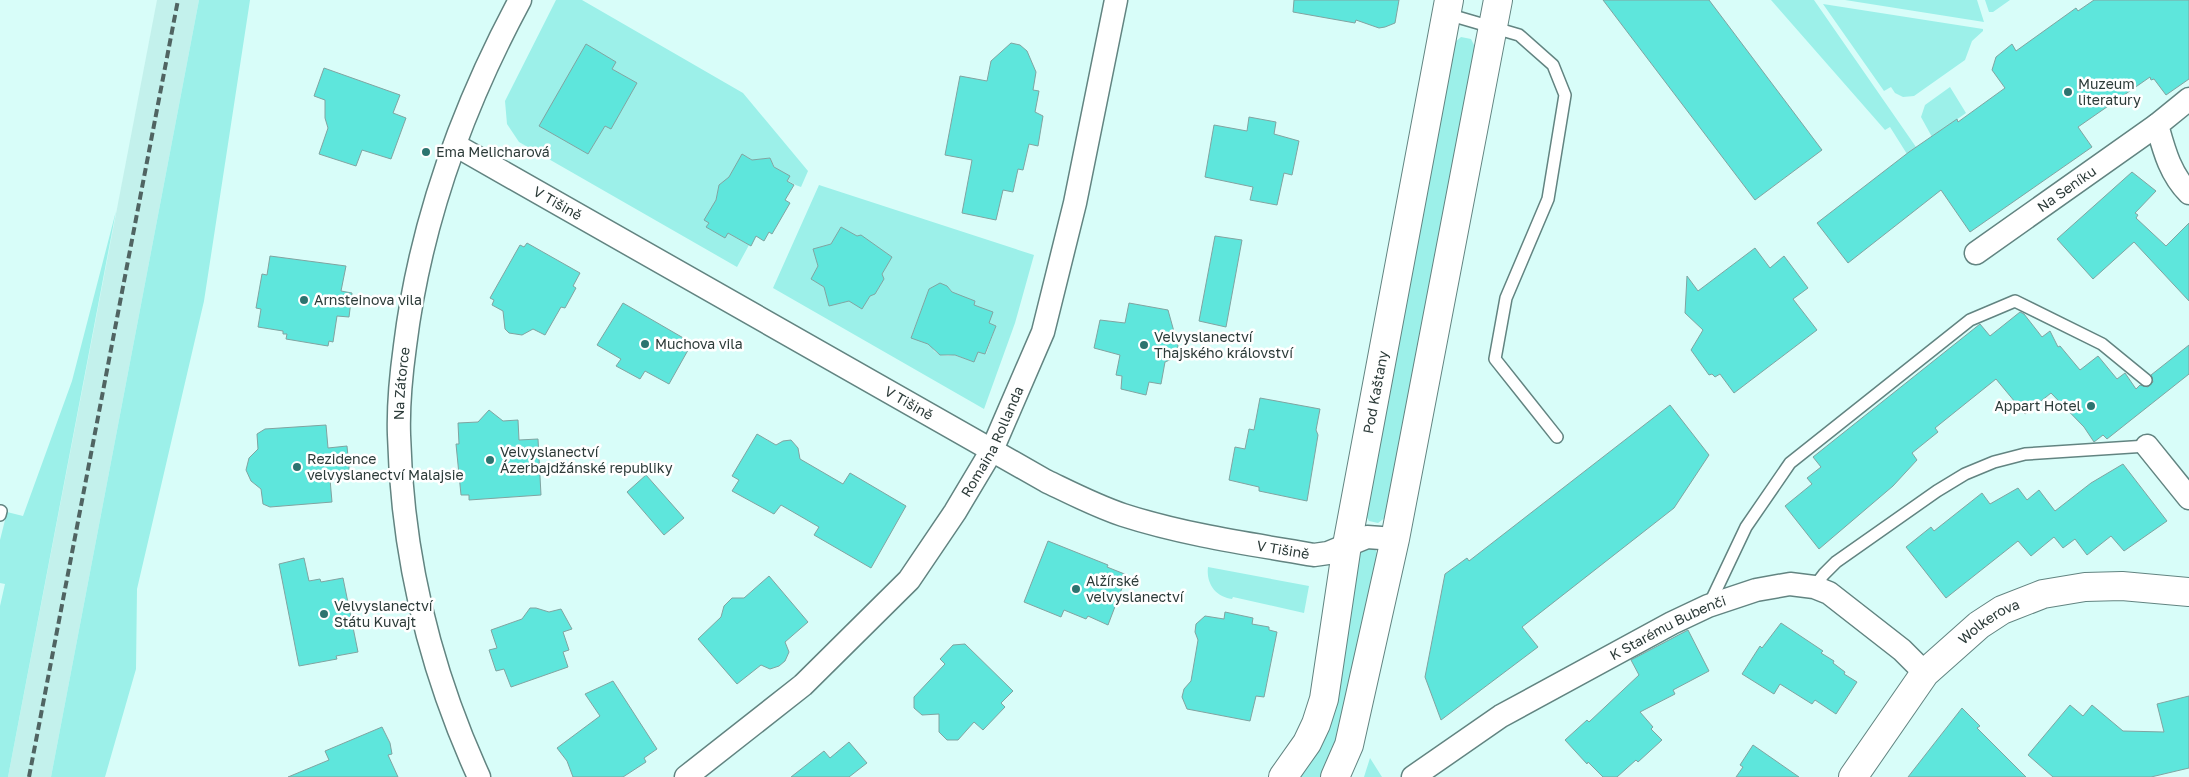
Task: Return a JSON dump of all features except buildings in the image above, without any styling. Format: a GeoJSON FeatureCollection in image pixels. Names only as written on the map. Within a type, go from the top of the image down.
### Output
{"type":"FeatureCollection","features":[{"type":"Feature","properties":{"kind":"main road"},"geometry":{"type":"LineString","coordinates":[[1335,777],[1349,745],[1396,538],[1498,0]]}},
{"type":"Feature","properties":{"kind":"main road","name":"Pod Kaštany"},"geometry":{"type":"LineString","coordinates":[[1283,777],[1307,743],[1316,724],[1324,699],[1347,545],[1448,7]]}},
{"type":"Feature","properties":{"kind":"main road","name":"Wolkerova"},"geometry":{"type":"LineString","coordinates":[[1853,777],[1925,672],[1979,626],[2002,610],[2043,594],[2065,589],[2105,586],[2189,592]]}},
{"type":"Feature","properties":{"kind":"street","name":"Na Zátorce"},"geometry":{"type":"LineString","coordinates":[[479,777],[461,737],[440,681],[418,597],[402,491],[399,434],[402,374],[418,265],[432,208],[454,145],[488,63],[520,0]]}},
{"type":"Feature","properties":{"kind":"street","name":"Romaina Rollanda"},"geometry":{"type":"LineString","coordinates":[[686,777],[803,685],[909,580],[992,450],[1043,332],[1075,203],[1116,0]]}},
{"type":"Feature","properties":{"kind":"street","name":"Na Seníku"},"geometry":{"type":"LineString","coordinates":[[1976,253],[2157,125],[2189,99]]}},
{"type":"Feature","properties":{"kind":"street"},"geometry":{"type":"LineString","coordinates":[[2157,125],[2165,155],[2179,183],[2189,193]]}},
{"type":"Feature","properties":{"kind":"street","name":"V Tišině"},"geometry":{"type":"LineString","coordinates":[[454,145],[1046,481],[1087,500],[1123,515],[1190,533],[1314,555],[1328,553],[1367,537],[1396,538]]}},
{"type":"Feature","properties":{"kind":"street"},"geometry":{"type":"LineString","coordinates":[[2147,446],[2189,498]]}},
{"type":"Feature","properties":{"kind":"street","name":"K Starému Bubenči"},"geometry":{"type":"LineString","coordinates":[[1413,777],[1501,716],[1672,623],[1708,606],[1756,590],[1775,586],[1790,584],[1814,587],[1841,601],[1902,650],[1925,672]]}},
{"type":"Feature","properties":{"kind":"lane"},"geometry":{"type":"LineString","coordinates":[[1448,7],[1492,28],[1519,35],[1554,65],[1566,95],[1548,199],[1506,298],[1495,359],[1557,437]]}},
{"type":"Feature","properties":{"kind":"lane"},"geometry":{"type":"LineString","coordinates":[[1708,606],[1746,527],[1790,463],[1970,320],[2015,301],[2102,344],[2146,380]]}},
{"type":"Feature","properties":{"kind":"lane"},"geometry":{"type":"LineString","coordinates":[[1814,587],[1836,562],[1937,491],[1965,474],[1994,462],[2025,454],[2147,446]]}},
{"type":"Feature","properties":{"kind":"shaded area"},"geometry":{"type":"Polygon","coordinates":[[[157,0],[199,0],[51,777],[8,777],[157,0]]]}},
{"type":"Feature","properties":{"kind":"shaded area"},"geometry":{"type":"Polygon","coordinates":[[[199,0],[250,0],[204,301],[137,589],[136,669],[105,777],[51,777],[199,0]]]}},
{"type":"Feature","properties":{"kind":"shaded area"},"geometry":{"type":"Polygon","coordinates":[[[556,0],[582,0],[743,93],[808,171],[801,187],[782,176],[770,158],[761,159],[759,164],[746,156],[740,158],[729,178],[719,185],[707,227],[725,238],[728,233],[749,245],[737,267],[519,142],[507,124],[505,101],[556,0]],[[586,45],[540,126],[588,154],[605,126],[611,128],[637,83],[612,69],[616,62],[586,45]]]}},
{"type":"Feature","properties":{"kind":"shaded area"},"geometry":{"type":"Polygon","coordinates":[[[1771,0],[1814,0],[1916,147],[1907,154],[1890,127],[1885,130],[1771,0]]]}},
{"type":"Feature","properties":{"kind":"shaded area"},"geometry":{"type":"Polygon","coordinates":[[[1845,0],[1977,0],[1984,22],[1845,0]]]}},
{"type":"Feature","properties":{"kind":"shaded area"},"geometry":{"type":"Polygon","coordinates":[[[1985,0],[2010,0],[1993,12],[1989,12],[1985,0]]]}},
{"type":"Feature","properties":{"kind":"shaded area"},"geometry":{"type":"Polygon","coordinates":[[[1823,4],[1983,29],[1983,31],[1972,41],[1965,60],[1914,96],[1903,97],[1895,93],[1891,87],[1884,91],[1823,4]]]}},
{"type":"Feature","properties":{"kind":"shaded area"},"geometry":{"type":"Polygon","coordinates":[[[1461,37],[1471,39],[1475,47],[1386,517],[1378,523],[1369,521],[1365,514],[1454,43],[1461,37]]]}},
{"type":"Feature","properties":{"kind":"shaded area"},"geometry":{"type":"Polygon","coordinates":[[[1950,87],[1966,113],[1932,137],[1921,117],[1925,105],[1950,87]]]}},
{"type":"Feature","properties":{"kind":"shaded area"},"geometry":{"type":"Polygon","coordinates":[[[819,185],[1034,255],[1015,323],[984,409],[773,288],[819,185]],[[841,227],[831,244],[814,249],[818,266],[811,279],[824,287],[829,306],[875,294],[884,279],[882,274],[892,257],[861,236],[857,236],[841,227]],[[940,284],[929,289],[911,337],[931,345],[934,351],[940,355],[954,355],[974,362],[978,352],[986,354],[996,326],[989,323],[974,305],[975,301],[958,299],[949,288],[940,284]]]}},
{"type":"Feature","properties":{"kind":"shaded area"},"geometry":{"type":"Polygon","coordinates":[[[116,211],[8,777],[0,777],[0,606],[5,584],[0,583],[0,540],[7,512],[23,516],[72,381],[116,211]]]}},
{"type":"Feature","properties":{"kind":"shaded area"},"geometry":{"type":"Polygon","coordinates":[[[1364,547],[1375,549],[1379,557],[1341,736],[1323,777],[1295,777],[1358,553],[1364,547]]]}},
{"type":"Feature","properties":{"kind":"shaded area"},"geometry":{"type":"Polygon","coordinates":[[[1208,567],[1309,586],[1304,613],[1233,597],[1232,599],[1226,598],[1216,592],[1210,584],[1208,567]]]}},
{"type":"Feature","properties":{"kind":"shaded area"},"geometry":{"type":"Polygon","coordinates":[[[1370,758],[1382,777],[1364,777],[1370,758]]]}},
{"type":"Feature","properties":{"kind":"railway"},"geometry":{"type":"LineString","coordinates":[[29,777],[178,0]]}},
{"type":"Feature","properties":{"kind":"place","name":"Muzeum literatury"},"geometry":{"type":"Point","coordinates":[2068,92]}},
{"type":"Feature","properties":{"kind":"place","name":"Ema Melicharová"},"geometry":{"type":"Point","coordinates":[426,152]}},
{"type":"Feature","properties":{"kind":"place","name":"Arnsteinova vila"},"geometry":{"type":"Point","coordinates":[304,300]}},
{"type":"Feature","properties":{"kind":"place","name":"Muchova vila"},"geometry":{"type":"Point","coordinates":[645,344]}},
{"type":"Feature","properties":{"kind":"place","name":"Velvyslanectví Thajského království"},"geometry":{"type":"Point","coordinates":[1144,345]}},
{"type":"Feature","properties":{"kind":"place","name":"Appart Hotel"},"geometry":{"type":"Point","coordinates":[2091,406]}},
{"type":"Feature","properties":{"kind":"place","name":"Velvyslanectví Ázerbajdžánské republiky"},"geometry":{"type":"Point","coordinates":[490,460]}},
{"type":"Feature","properties":{"kind":"place","name":"Rezidence velvyslanectví Malajsie"},"geometry":{"type":"Point","coordinates":[297,467]}},
{"type":"Feature","properties":{"kind":"place","name":"Alžírské velvyslanectví"},"geometry":{"type":"Point","coordinates":[1076,589]}},
{"type":"Feature","properties":{"kind":"place","name":"Velvyslanectví Státu Kuvajt"},"geometry":{"type":"Point","coordinates":[324,614]}}]}
